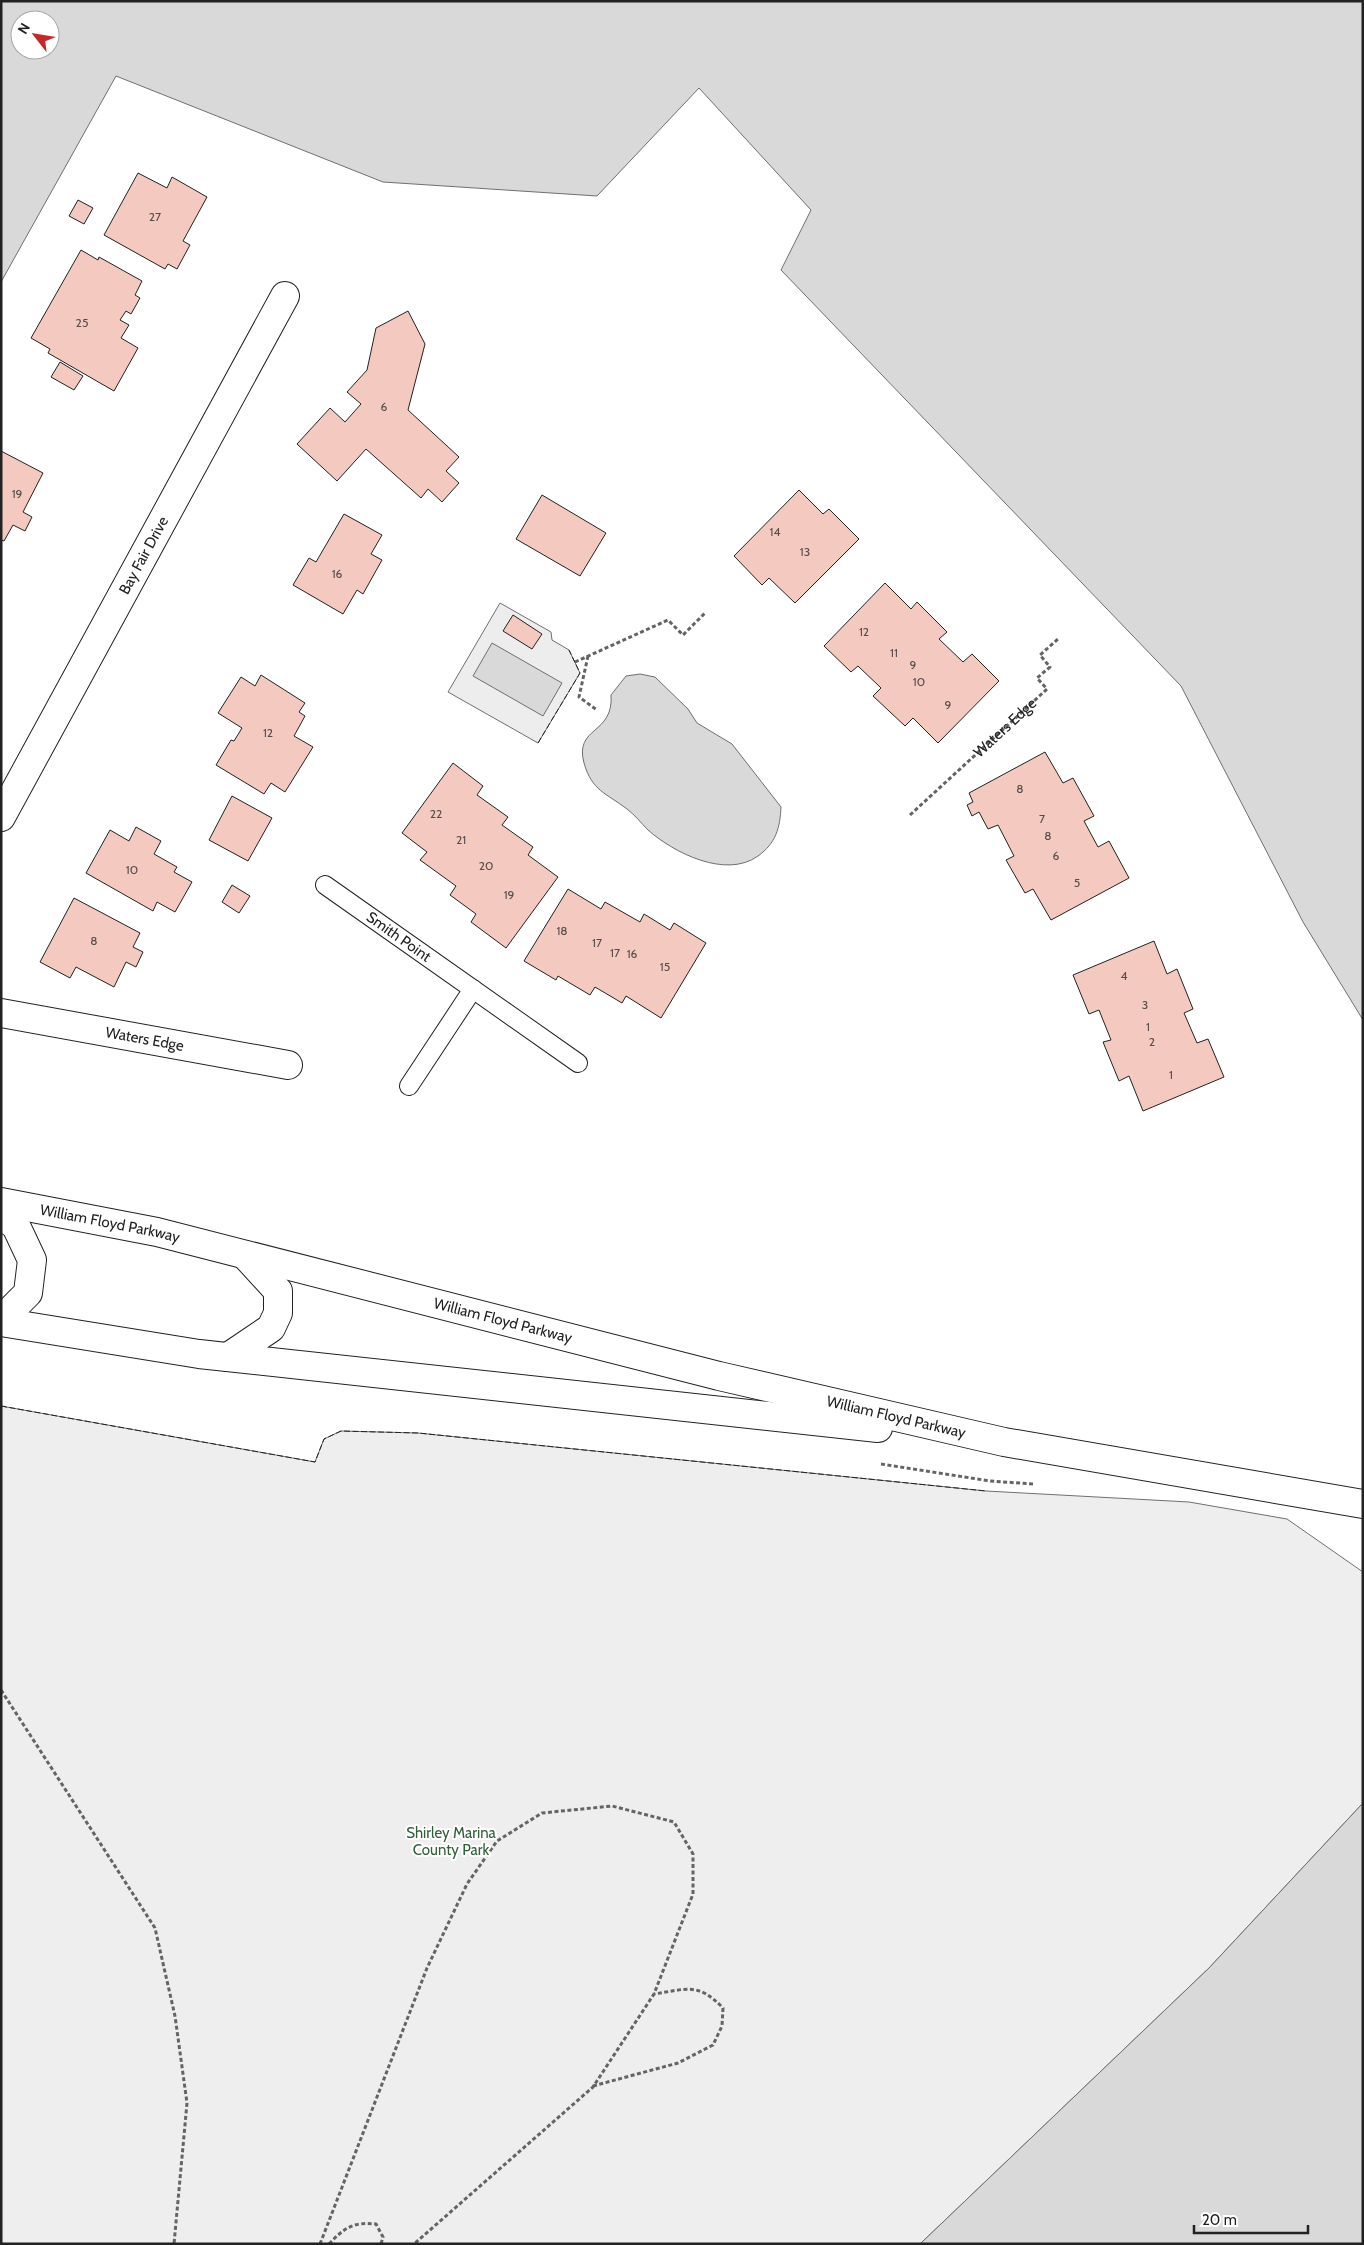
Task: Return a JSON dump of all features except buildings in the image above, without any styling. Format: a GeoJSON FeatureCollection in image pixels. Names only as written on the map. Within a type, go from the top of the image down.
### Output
{"type":"FeatureCollection","features":[{"type":"Feature","properties":{"kind":"main road","name":"Bay Fair Drive"},"geometry":{"type":"LineString","coordinates":[[1,816],[285,296]]}},
{"type":"Feature","properties":{"kind":"main road","name":"Waters Edge"},"geometry":{"type":"LineString","coordinates":[[1,1013],[288,1065]]}},
{"type":"Feature","properties":{"kind":"main road","name":"William Floyd Parkway"},"geometry":{"type":"LineString","coordinates":[[1,1202],[157,1232],[719,1376],[1004,1442],[1363,1504]]}},
{"type":"Feature","properties":{"kind":"main road"},"geometry":{"type":"LineString","coordinates":[[1,1215],[16,1226],[32,1260],[28,1293],[1,1321]]}},
{"type":"Feature","properties":{"kind":"main road"},"geometry":{"type":"LineString","coordinates":[[228,1357],[271,1328],[278,1313],[278,1291],[245,1255]]}},
{"type":"Feature","properties":{"kind":"main road","name":"William Floyd Parkway"},"geometry":{"type":"LineString","coordinates":[[1,1321],[228,1357],[1004,1442]]}},
{"type":"Feature","properties":{"kind":"lane","name":"Smith Point"},"geometry":{"type":"LineString","coordinates":[[325,885],[578,1063]]}},
{"type":"Feature","properties":{"kind":"lane"},"geometry":{"type":"LineString","coordinates":[[408,1086],[473,989]]}},
{"type":"Feature","properties":{"kind":"path"},"geometry":{"type":"LineString","coordinates":[[575,662],[668,620],[682,635],[706,612]]}},
{"type":"Feature","properties":{"kind":"path","name":"Waters Edge"},"geometry":{"type":"LineString","coordinates":[[910,815],[1047,689],[1037,678],[1050,667],[1040,655],[1058,639]]}},
{"type":"Feature","properties":{"kind":"path"},"geometry":{"type":"LineString","coordinates":[[588,656],[579,697],[597,710]]}},
{"type":"Feature","properties":{"kind":"path"},"geometry":{"type":"LineString","coordinates":[[872,1462],[990,1480],[1038,1484]]}},
{"type":"Feature","properties":{"kind":"path"},"geometry":{"type":"LineString","coordinates":[[1,1690],[154,1928],[175,2016],[187,2103],[174,2244]]}},
{"type":"Feature","properties":{"kind":"path"},"geometry":{"type":"LineString","coordinates":[[320,2244],[427,1968],[467,1884],[497,1841],[542,1813],[612,1806],[674,1822],[693,1854],[693,1894],[654,1994],[592,2087],[414,2244]]}},
{"type":"Feature","properties":{"kind":"path"},"geometry":{"type":"LineString","coordinates":[[592,2087],[678,2063],[713,2045],[722,2026],[722,2008],[711,1996],[695,1988],[654,1994]]}},
{"type":"Feature","properties":{"kind":"path"},"geometry":{"type":"LineString","coordinates":[[329,2244],[342,2230],[358,2223],[376,2224],[383,2238],[382,2244]]}},
{"type":"Feature","properties":{"kind":"green space","name":"Shirley Marina County Park"},"geometry":{"type":"Polygon","coordinates":[[[1,1406],[315,1462],[324,1439],[341,1431],[418,1433],[986,1491],[1189,1502],[1287,1519],[1363,1572],[1363,1803],[1209,1968],[920,2244],[1,2244],[1,1406]]]}},
{"type":"Feature","properties":{"kind":"shaded area"},"geometry":{"type":"Polygon","coordinates":[[[1,1],[1363,1],[1363,1020],[1303,922],[1181,686],[781,270],[811,210],[699,88],[597,196],[383,182],[116,76],[1,282],[1,1]]]}},
{"type":"Feature","properties":{"kind":"shaded area"},"geometry":{"type":"Polygon","coordinates":[[[500,603],[551,632],[552,640],[569,650],[580,673],[538,743],[448,692],[500,603]]]}},
{"type":"Feature","properties":{"kind":"shaded area"},"geometry":{"type":"Polygon","coordinates":[[[492,643],[562,683],[543,716],[473,676],[492,643]]]}},
{"type":"Feature","properties":{"kind":"shaded area"},"geometry":{"type":"Polygon","coordinates":[[[640,674],[655,677],[688,709],[697,723],[732,744],[781,807],[780,822],[776,834],[769,846],[758,856],[745,862],[731,865],[716,864],[686,854],[659,839],[630,811],[601,790],[591,780],[584,763],[582,751],[584,742],[607,717],[611,695],[626,676],[640,674]]]}},
{"type":"Feature","properties":{"kind":"shaded area"},"geometry":{"type":"Polygon","coordinates":[[[1363,1803],[1363,2244],[920,2244],[1209,1968],[1363,1803]]]}},
{"type":"Feature","properties":{"kind":"fence"},"geometry":{"type":"LineString","coordinates":[[538,743],[580,673],[569,650]]}},
{"type":"Feature","properties":{"kind":"fence"},"geometry":{"type":"LineString","coordinates":[[1,1406],[315,1462],[324,1439],[341,1431],[418,1433],[986,1491]]}}]}
